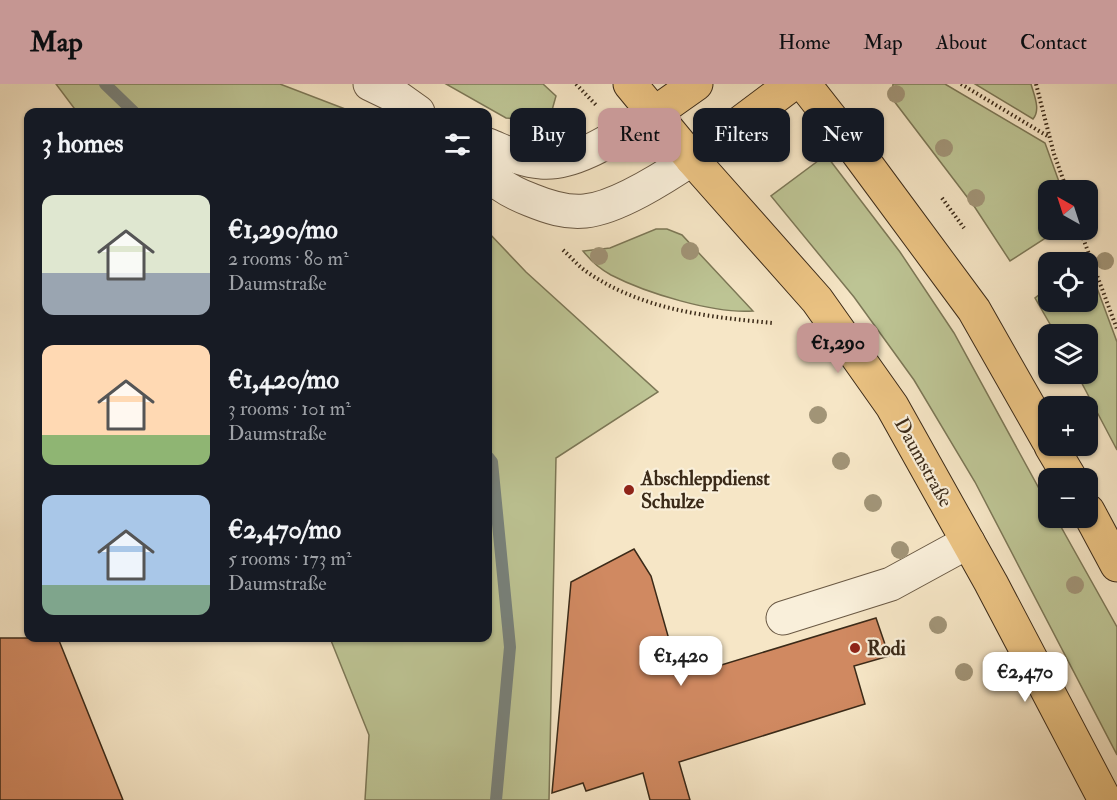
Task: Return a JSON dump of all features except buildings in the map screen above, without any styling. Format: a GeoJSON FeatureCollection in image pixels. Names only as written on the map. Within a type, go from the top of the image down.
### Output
{"type":"FeatureCollection","features":[{"type":"Feature","properties":{"kind":"main road","name":"Daumstraße"},"geometry":{"type":"LineString","coordinates":[[630,84],[651,108]]}},
{"type":"Feature","properties":{"kind":"main road"},"geometry":{"type":"LineString","coordinates":[[662,108],[696,84]]}},
{"type":"Feature","properties":{"kind":"main road"},"geometry":{"type":"LineString","coordinates":[[692,159],[792,84]]}},
{"type":"Feature","properties":{"kind":"main road"},"geometry":{"type":"LineString","coordinates":[[804,84],[974,310],[1038,422]]}},
{"type":"Feature","properties":{"kind":"main road","name":"Daumstraße"},"geometry":{"type":"LineString","coordinates":[[681,145],[817,300],[892,406],[968,542],[1105,800]]}},
{"type":"Feature","properties":{"kind":"main road"},"geometry":{"type":"LineString","coordinates":[[1097,528],[1117,565]]}},
{"type":"Feature","properties":{"kind":"street"},"geometry":{"type":"LineString","coordinates":[[370,84],[397,97],[412,108]]}},
{"type":"Feature","properties":{"kind":"street"},"geometry":{"type":"LineString","coordinates":[[492,147],[514,157],[542,163],[566,161],[598,145]]}},
{"type":"Feature","properties":{"kind":"street"},"geometry":{"type":"LineString","coordinates":[[492,178],[519,196],[553,209],[585,212],[614,203],[692,159]]}},
{"type":"Feature","properties":{"kind":"street"},"geometry":{"type":"LineString","coordinates":[[783,618],[891,584],[968,542]]}},
{"type":"Feature","properties":{"kind":"path"},"geometry":{"type":"LineString","coordinates":[[961,84],[1050,138]]}},
{"type":"Feature","properties":{"kind":"path"},"geometry":{"type":"LineString","coordinates":[[1036,84],[1064,180]]}},
{"type":"Feature","properties":{"kind":"path"},"geometry":{"type":"LineString","coordinates":[[1084,240],[1117,329]]}},
{"type":"Feature","properties":{"kind":"path"},"geometry":{"type":"LineString","coordinates":[[560,247],[585,271],[618,291],[653,304],[684,313],[773,322]]}},
{"type":"Feature","properties":{"kind":"green space"},"geometry":{"type":"Polygon","coordinates":[[[56,84],[280,84],[343,108],[74,108],[56,84]]]}},
{"type":"Feature","properties":{"kind":"green space"},"geometry":{"type":"Polygon","coordinates":[[[446,84],[543,84],[556,96],[553,108],[510,108],[510,118],[446,84]]]}},
{"type":"Feature","properties":{"kind":"green space"},"geometry":{"type":"Polygon","coordinates":[[[893,84],[945,84],[1045,143],[1058,180],[1038,180],[1038,240],[1043,240],[1010,261],[974,206],[892,97],[893,84]]]}},
{"type":"Feature","properties":{"kind":"green space"},"geometry":{"type":"Polygon","coordinates":[[[975,84],[1031,84],[1036,102],[1033,119],[975,84]]]}},
{"type":"Feature","properties":{"kind":"green space"},"geometry":{"type":"Polygon","coordinates":[[[817,162],[831,162],[900,252],[954,333],[1038,487],[1038,528],[1062,528],[1117,627],[1117,755],[975,482],[914,380],[854,297],[771,196],[817,162]]]}},
{"type":"Feature","properties":{"kind":"green space"},"geometry":{"type":"Polygon","coordinates":[[[656,229],[667,229],[682,235],[753,311],[700,306],[642,289],[607,273],[583,251],[610,248],[656,229]]]}},
{"type":"Feature","properties":{"kind":"green space"},"geometry":{"type":"Polygon","coordinates":[[[492,236],[526,272],[658,392],[556,458],[549,800],[365,800],[369,735],[332,642],[492,642],[492,236]]]}},
{"type":"Feature","properties":{"kind":"green space"},"geometry":{"type":"Polygon","coordinates":[[[1098,291],[1117,342],[1117,450],[1098,414],[1098,396],[1089,396],[1082,384],[1098,384],[1098,324],[1050,324],[1043,312],[1098,312],[1098,291]]]}},
{"type":"Feature","properties":{"kind":"waterway"},"geometry":{"type":"LineString","coordinates":[[105,84],[130,108]]}},
{"type":"Feature","properties":{"kind":"waterway"},"geometry":{"type":"LineString","coordinates":[[492,462],[510,647],[496,800]]}},
{"type":"Feature","properties":{"kind":"place","name":"Abschleppdienst Schulze"},"geometry":{"type":"Point","coordinates":[629,490]}},
{"type":"Feature","properties":{"kind":"place","name":"Rodi"},"geometry":{"type":"Point","coordinates":[855,648]}}]}
